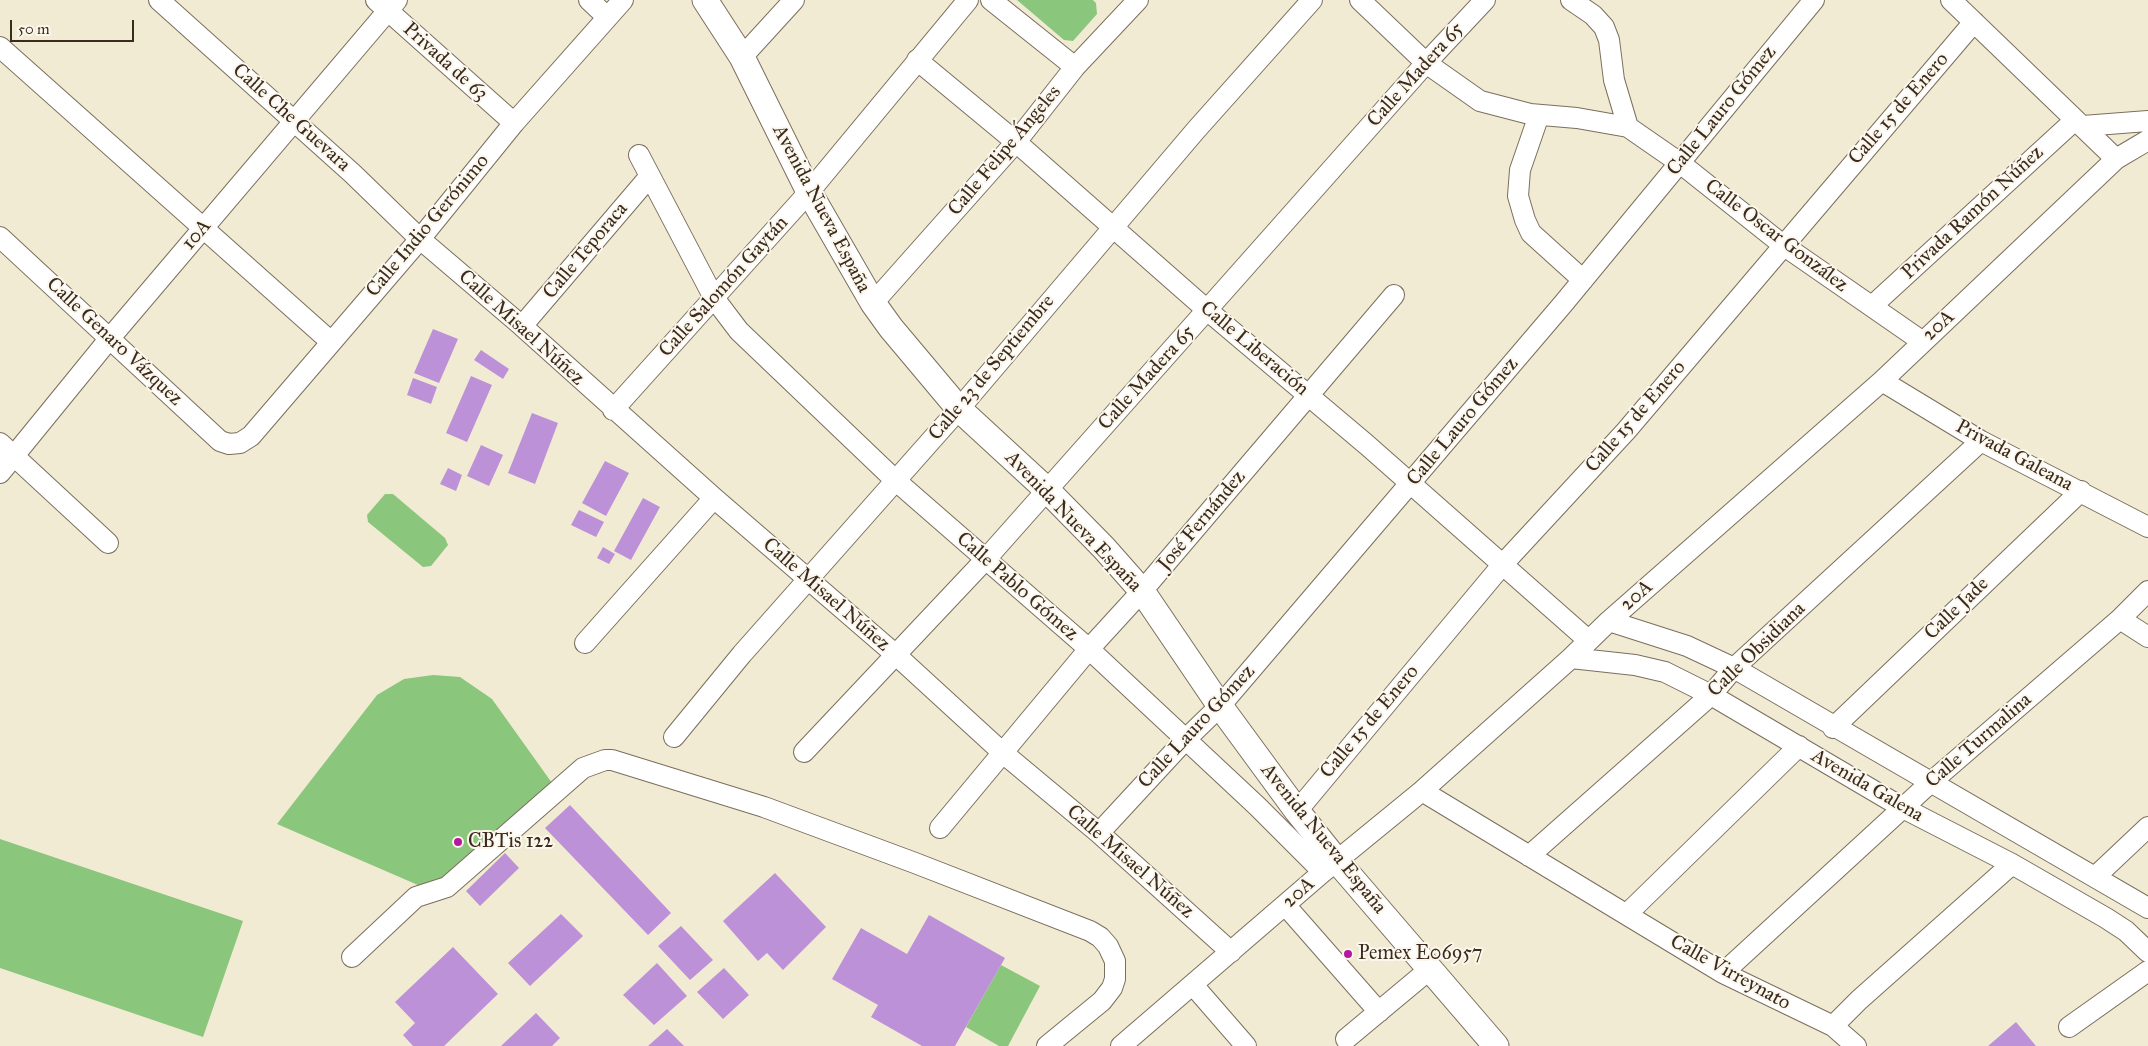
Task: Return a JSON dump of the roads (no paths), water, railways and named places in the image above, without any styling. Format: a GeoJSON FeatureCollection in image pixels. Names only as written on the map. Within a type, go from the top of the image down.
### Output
{"type":"FeatureCollection","features":[{"type":"Feature","properties":{"kind":"main road","name":"Avenida Nueva España"},"geometry":{"type":"LineString","coordinates":[[704,0],[742,57],[810,192],[873,303],[959,409],[1047,490],[1104,548],[1142,591],[1220,706],[1297,811],[1330,867],[1430,969],[1496,1046]]}},
{"type":"Feature","properties":{"kind":"street","name":"Calle Che Guevara"},"geometry":{"type":"LineString","coordinates":[[159,0],[353,174],[420,239]]}},
{"type":"Feature","properties":{"kind":"street"},"geometry":{"type":"LineString","coordinates":[[589,0],[607,17]]}},
{"type":"Feature","properties":{"kind":"street","name":"Calle Indio Gerónimo"},"geometry":{"type":"LineString","coordinates":[[229,444],[240,443],[251,436],[330,341],[420,239],[514,123],[623,0]]}},
{"type":"Feature","properties":{"kind":"street"},"geometry":{"type":"LineString","coordinates":[[742,57],[794,0]]}},
{"type":"Feature","properties":{"kind":"street","name":"Calle Salomón Gaytán"},"geometry":{"type":"LineString","coordinates":[[613,410],[810,192],[968,0]]}},
{"type":"Feature","properties":{"kind":"street"},"geometry":{"type":"LineString","coordinates":[[991,0],[1075,66]]}},
{"type":"Feature","properties":{"kind":"street","name":"Calle Felipe Ángeles"},"geometry":{"type":"LineString","coordinates":[[873,303],[1016,142],[1075,66],[1138,0]]}},
{"type":"Feature","properties":{"kind":"street","name":"Calle 23 de Septiembre"},"geometry":{"type":"LineString","coordinates":[[674,737],[742,654],[959,409],[1112,226],[1312,0]]}},
{"type":"Feature","properties":{"kind":"street"},"geometry":{"type":"LineString","coordinates":[[1360,0],[1426,62],[1480,101],[1539,115],[1578,118],[1628,127],[1614,80],[1609,40],[1597,8],[1571,0]]}},
{"type":"Feature","properties":{"kind":"street","name":"Calle Madera 65"},"geometry":{"type":"LineString","coordinates":[[804,752],[985,560],[1426,62],[1485,0]]}},
{"type":"Feature","properties":{"kind":"street","name":"Calle Lauro Gómez"},"geometry":{"type":"LineString","coordinates":[[1099,833],[1185,740],[1220,706],[1411,484],[1680,164],[1814,0]]}},
{"type":"Feature","properties":{"kind":"street"},"geometry":{"type":"LineString","coordinates":[[1951,0],[2116,159]]}},
{"type":"Feature","properties":{"kind":"street","name":"10A"},"geometry":{"type":"LineString","coordinates":[[0,473],[7,449],[110,338],[293,121],[387,3]]}},
{"type":"Feature","properties":{"kind":"street","name":"Privada de 63"},"geometry":{"type":"LineString","coordinates":[[387,3],[514,123]]}},
{"type":"Feature","properties":{"kind":"street","name":"Calle 15 de Enero"},"geometry":{"type":"LineString","coordinates":[[1297,811],[1503,564],[1626,431],[1782,245],[1974,22]]}},
{"type":"Feature","properties":{"kind":"street"},"geometry":{"type":"LineString","coordinates":[[0,47],[202,229],[330,341]]}},
{"type":"Feature","properties":{"kind":"street","name":"Calle Liberación"},"geometry":{"type":"LineString","coordinates":[[917,60],[1016,142],[1207,310],[1503,564],[1588,640]]}},
{"type":"Feature","properties":{"kind":"street"},"geometry":{"type":"LineString","coordinates":[[1539,115],[1520,170],[1518,196],[1525,220],[1532,233],[1583,280]]}},
{"type":"Feature","properties":{"kind":"street"},"geometry":{"type":"LineString","coordinates":[[2079,123],[2148,121]]}},
{"type":"Feature","properties":{"kind":"street","name":"Privada Ramón Núñez"},"geometry":{"type":"LineString","coordinates":[[1872,306],[2079,123]]}},
{"type":"Feature","properties":{"kind":"street","name":"Calle Oscar González"},"geometry":{"type":"LineString","coordinates":[[1628,127],[1680,164],[1782,245],[1923,342]]}},
{"type":"Feature","properties":{"kind":"street","name":"20A"},"geometry":{"type":"LineString","coordinates":[[1120,1046],[1422,791],[1571,658],[1609,621],[1882,381],[2116,159],[2148,140]]}},
{"type":"Feature","properties":{"kind":"street"},"geometry":{"type":"LineString","coordinates":[[639,155],[714,298]]}},
{"type":"Feature","properties":{"kind":"street","name":"Calle Teporaca"},"geometry":{"type":"LineString","coordinates":[[522,326],[650,176]]}},
{"type":"Feature","properties":{"kind":"street","name":"Calle Genaro Vázquez"},"geometry":{"type":"LineString","coordinates":[[0,237],[220,441],[229,444]]}},
{"type":"Feature","properties":{"kind":"street","name":"Calle Misael Núñez"},"geometry":{"type":"LineString","coordinates":[[420,239],[522,326],[613,410],[809,578],[1003,752],[1099,833],[1231,952]]}},
{"type":"Feature","properties":{"kind":"street","name":"José Fernández"},"geometry":{"type":"LineString","coordinates":[[940,828],[1089,649],[1142,591],[1394,296]]}},
{"type":"Feature","properties":{"kind":"street","name":"Calle Pablo Gómez"},"geometry":{"type":"LineString","coordinates":[[714,298],[739,331],[895,480],[1089,649],[1257,806],[1330,867]]}},
{"type":"Feature","properties":{"kind":"street","name":"Privada Galeana"},"geometry":{"type":"LineString","coordinates":[[1882,381],[1981,441],[2148,527]]}},
{"type":"Feature","properties":{"kind":"street","name":"Calle Obsidiana"},"geometry":{"type":"LineString","coordinates":[[1529,856],[1711,695],[1734,668],[1981,441]]}},
{"type":"Feature","properties":{"kind":"street"},"geometry":{"type":"LineString","coordinates":[[7,449],[108,543]]}},
{"type":"Feature","properties":{"kind":"street","name":"Calle Jade"},"geometry":{"type":"LineString","coordinates":[[1833,728],[2081,491]]}},
{"type":"Feature","properties":{"kind":"street"},"geometry":{"type":"LineString","coordinates":[[585,644],[714,498]]}},
{"type":"Feature","properties":{"kind":"street","name":"Calle Turmalina"},"geometry":{"type":"LineString","coordinates":[[1724,973],[1930,783],[2120,619],[2148,591]]}},
{"type":"Feature","properties":{"kind":"street"},"geometry":{"type":"LineString","coordinates":[[2120,619],[2148,637]]}},
{"type":"Feature","properties":{"kind":"street","name":"Avenida Galena"},"geometry":{"type":"LineString","coordinates":[[1609,621],[1687,646],[1734,668],[1833,728],[2148,908]]}},
{"type":"Feature","properties":{"kind":"street","name":"Avenida Galena"},"geometry":{"type":"LineString","coordinates":[[1571,658],[1635,665],[1666,672],[1711,695],[1903,808],[2012,864],[2126,931],[2148,952]]}},
{"type":"Feature","properties":{"kind":"street"},"geometry":{"type":"LineString","coordinates":[[1627,914],[1799,746]]}},
{"type":"Feature","properties":{"kind":"street"},"geometry":{"type":"LineString","coordinates":[[352,956],[416,898],[447,887],[583,768],[605,760],[612,760],[764,807],[933,870],[1090,931],[1100,937],[1108,946],[1115,961],[1115,979],[1112,988],[1102,1001],[1047,1046]]}},
{"type":"Feature","properties":{"kind":"street","name":"Calle Virreynato"},"geometry":{"type":"LineString","coordinates":[[1422,791],[1724,973],[1832,1026],[1856,1046]]}},
{"type":"Feature","properties":{"kind":"street"},"geometry":{"type":"LineString","coordinates":[[2095,877],[2148,826]]}},
{"type":"Feature","properties":{"kind":"street"},"geometry":{"type":"LineString","coordinates":[[1832,1026],[2012,864]]}},
{"type":"Feature","properties":{"kind":"street"},"geometry":{"type":"LineString","coordinates":[[1286,906],[1378,1012]]}},
{"type":"Feature","properties":{"kind":"street"},"geometry":{"type":"LineString","coordinates":[[1346,1039],[1430,969]]}},
{"type":"Feature","properties":{"kind":"street"},"geometry":{"type":"LineString","coordinates":[[2069,1027],[2148,971]]}},
{"type":"Feature","properties":{"kind":"street"},"geometry":{"type":"LineString","coordinates":[[1193,985],[1246,1046]]}},
{"type":"Feature","properties":{"kind":"place","name":"CBTis 122"},"geometry":{"type":"Point","coordinates":[458,842]}},
{"type":"Feature","properties":{"kind":"place","name":"Pemex E06957"},"geometry":{"type":"Point","coordinates":[1348,954]}}]}
